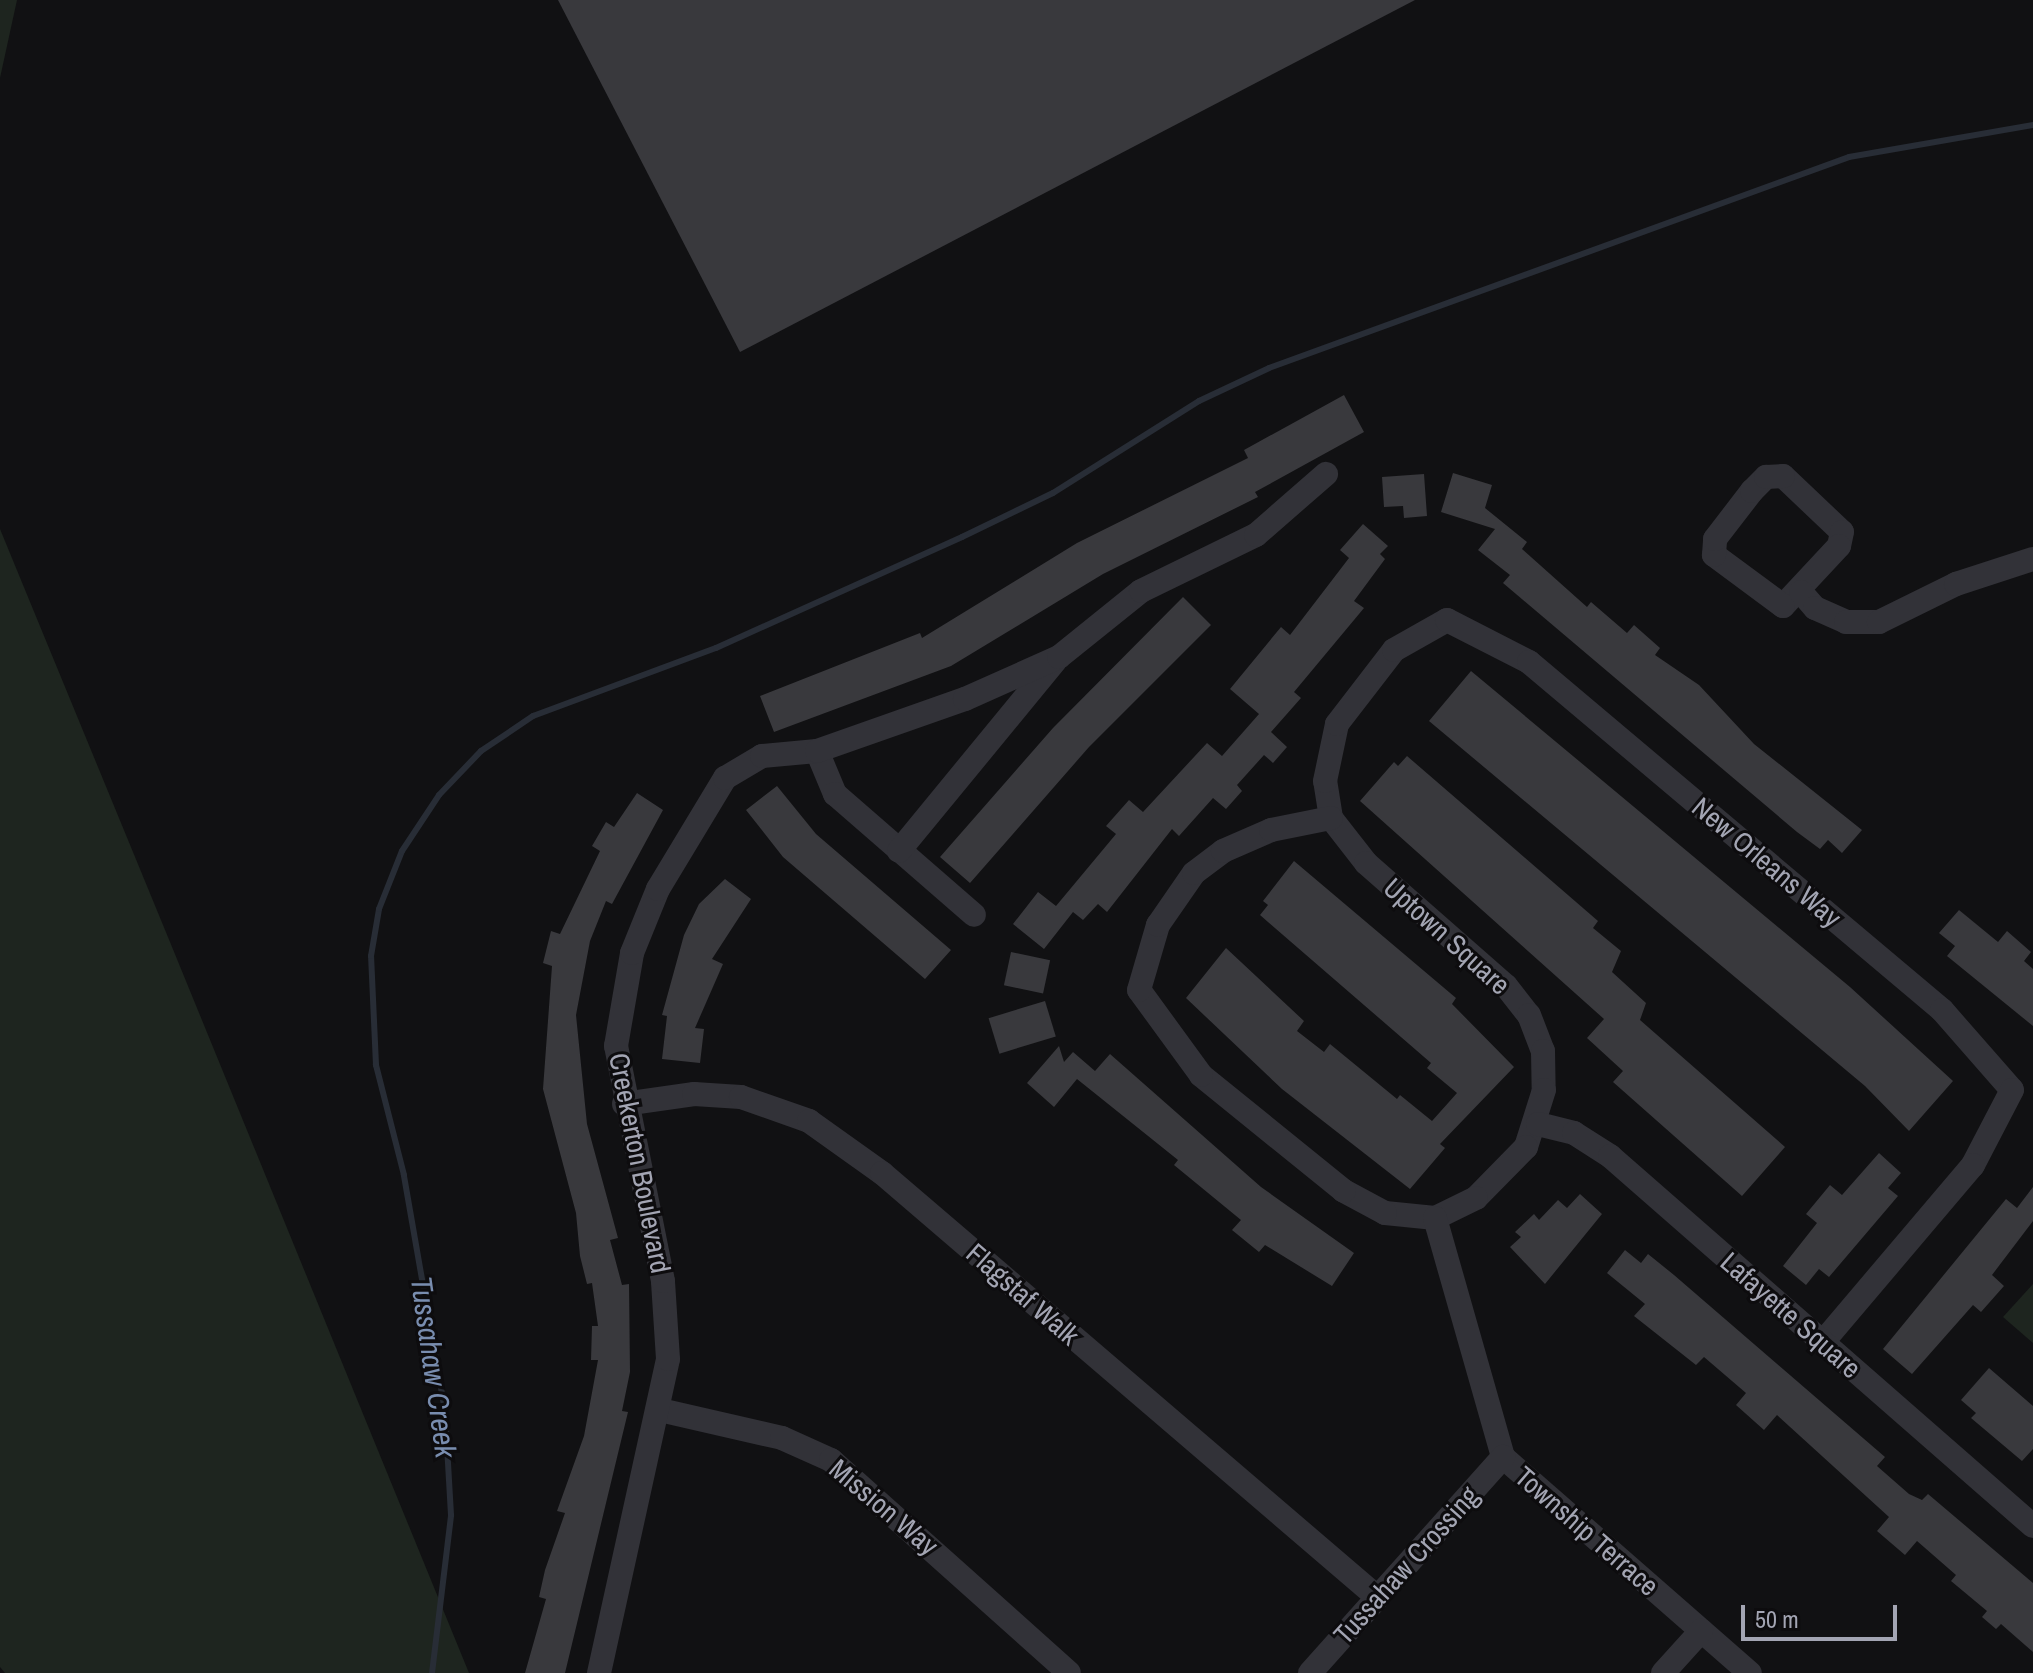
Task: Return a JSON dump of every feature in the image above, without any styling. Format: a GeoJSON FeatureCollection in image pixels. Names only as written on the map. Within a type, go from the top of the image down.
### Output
{"type":"FeatureCollection","features":[{"type":"Feature","properties":{"kind":"street","name":"Creekerton Boulevard"},"geometry":{"type":"LineString","coordinates":[[599,1673],[660,1410],[668,1359],[663,1281],[624,1104],[616,1046],[621,999],[658,889],[725,778],[762,756],[817,751],[965,699],[1059,657],[1141,591],[1256,535],[1326,474]]}},
{"type":"Feature","properties":{"kind":"street"},"geometry":{"type":"LineString","coordinates":[[1783,476],[1842,532],[1839,546],[1801,592],[1783,606],[1771,602],[1714,555],[1715,539],[1766,477],[1783,476]]}},
{"type":"Feature","properties":{"kind":"street"},"geometry":{"type":"LineString","coordinates":[[1801,592],[1815,608],[1846,622],[1879,622],[1956,584],[2033,559]]}},
{"type":"Feature","properties":{"kind":"street","name":"New Orleans Way"},"geometry":{"type":"LineString","coordinates":[[1331,818],[1325,781],[1337,724],[1394,650],[1447,620],[1529,662],[1942,1010],[2012,1090],[1973,1165],[1822,1343]]}},
{"type":"Feature","properties":{"kind":"street"},"geometry":{"type":"LineString","coordinates":[[899,851],[1059,657]]}},
{"type":"Feature","properties":{"kind":"street"},"geometry":{"type":"LineString","coordinates":[[817,751],[835,794],[974,915]]}},
{"type":"Feature","properties":{"kind":"street"},"geometry":{"type":"LineString","coordinates":[[1331,818],[1271,830],[1223,851],[1194,873],[1158,925],[1139,990],[1201,1075],[1344,1191],[1385,1213],[1435,1218],[1503,1175],[1538,1124]]}},
{"type":"Feature","properties":{"kind":"street","name":"Uptown Square"},"geometry":{"type":"LineString","coordinates":[[1331,818],[1366,863],[1506,986],[1529,1015],[1543,1051],[1538,1124]]}},
{"type":"Feature","properties":{"kind":"street","name":"Flagstaf Walk"},"geometry":{"type":"LineString","coordinates":[[624,1104],[694,1094],[741,1097],[809,1121],[882,1173],[1377,1597]]}},
{"type":"Feature","properties":{"kind":"street","name":"Lafayette Square"},"geometry":{"type":"LineString","coordinates":[[1538,1124],[1574,1133],[1610,1156],[2033,1526]]}},
{"type":"Feature","properties":{"kind":"street","name":"Township Terrace"},"geometry":{"type":"LineString","coordinates":[[1435,1218],[1503,1457],[1750,1673]]}},
{"type":"Feature","properties":{"kind":"street","name":"Mission Way"},"geometry":{"type":"LineString","coordinates":[[660,1410],[782,1438],[831,1460],[1069,1673]]}},
{"type":"Feature","properties":{"kind":"street","name":"Tussahaw Crossing"},"geometry":{"type":"LineString","coordinates":[[1310,1673],[1503,1457]]}},
{"type":"Feature","properties":{"kind":"street"},"geometry":{"type":"LineString","coordinates":[[1663,1673],[1701,1631]]}},
{"type":"Feature","properties":{"kind":"shaded area"},"geometry":{"type":"Polygon","coordinates":[[[0,0],[17,0],[0,78],[0,0]]]}},
{"type":"Feature","properties":{"kind":"shaded area"},"geometry":{"type":"Polygon","coordinates":[[[0,529],[469,1673],[5,1673],[0,1667],[0,529]]]}},
{"type":"Feature","properties":{"kind":"shaded area"},"geometry":{"type":"Polygon","coordinates":[[[2033,1284],[2033,1343],[2003,1317],[2033,1284]]]}},
{"type":"Feature","properties":{"kind":"building"},"geometry":{"type":"Polygon","coordinates":[[[558,0],[1415,0],[740,352],[558,0]]]}},
{"type":"Feature","properties":{"kind":"building"},"geometry":{"type":"Polygon","coordinates":[[[1344,395],[1364,432],[1255,492],[1258,497],[1103,574],[951,666],[774,732],[760,696],[920,633],[922,638],[1077,543],[1248,458],[1244,450],[1344,395]]]}},
{"type":"Feature","properties":{"kind":"building"},"geometry":{"type":"Polygon","coordinates":[[[1453,473],[1492,485],[1485,508],[1527,542],[1522,549],[1587,607],[1591,602],[1627,633],[1634,625],[1660,648],[1655,655],[1699,685],[1754,744],[1862,830],[1842,853],[1828,840],[1820,849],[1797,832],[1503,583],[1510,575],[1478,550],[1495,529],[1441,512],[1453,473]]]}},
{"type":"Feature","properties":{"kind":"building"},"geometry":{"type":"Polygon","coordinates":[[[1424,474],[1427,516],[1404,518],[1403,506],[1384,507],[1382,477],[1424,474]]]}},
{"type":"Feature","properties":{"kind":"building"},"geometry":{"type":"Polygon","coordinates":[[[1363,524],[1388,546],[1380,554],[1385,559],[1354,601],[1364,608],[1294,692],[1301,698],[1271,732],[1287,747],[1273,763],[1264,755],[1237,785],[1242,791],[1226,809],[1213,798],[1179,836],[1172,829],[1107,912],[1098,904],[1083,920],[1073,912],[1044,949],[1013,924],[1038,892],[1056,906],[1116,834],[1106,826],[1129,800],[1143,812],[1207,743],[1222,756],[1259,714],[1230,689],[1281,627],[1290,635],[1349,558],[1340,550],[1363,524]]]}},
{"type":"Feature","properties":{"kind":"building"},"geometry":{"type":"Polygon","coordinates":[[[1183,597],[1211,625],[1089,747],[970,883],[940,857],[1053,728],[1183,597]]]}},
{"type":"Feature","properties":{"kind":"building"},"geometry":{"type":"Polygon","coordinates":[[[1471,671],[1850,987],[1953,1081],[1909,1131],[1865,1086],[1429,721],[1471,671]]]}},
{"type":"Feature","properties":{"kind":"building"},"geometry":{"type":"Polygon","coordinates":[[[1407,756],[1598,921],[1593,928],[1621,951],[1612,972],[1646,1003],[1640,1020],[1785,1147],[1742,1196],[1613,1082],[1623,1071],[1587,1038],[1604,1019],[1360,801],[1394,762],[1398,766],[1407,756]]]}},
{"type":"Feature","properties":{"kind":"building"},"geometry":{"type":"Polygon","coordinates":[[[777,786],[816,834],[951,950],[925,979],[783,857],[746,810],[777,786]]]}},
{"type":"Feature","properties":{"kind":"building"},"geometry":{"type":"Polygon","coordinates":[[[637,793],[663,810],[612,904],[606,901],[590,941],[576,1015],[587,1124],[618,1238],[610,1240],[622,1285],[629,1284],[630,1372],[622,1411],[628,1412],[565,1673],[525,1673],[546,1599],[539,1597],[545,1570],[565,1513],[557,1511],[584,1436],[598,1360],[591,1360],[592,1326],[598,1326],[592,1283],[587,1284],[580,1256],[576,1213],[543,1089],[552,966],[543,963],[551,931],[560,934],[600,851],[592,846],[606,822],[614,827],[637,793]]]}},
{"type":"Feature","properties":{"kind":"building"},"geometry":{"type":"Polygon","coordinates":[[[1294,861],[1456,998],[1452,1004],[1514,1067],[1440,1144],[1445,1148],[1410,1189],[1282,1089],[1186,998],[1226,948],[1304,1021],[1297,1031],[1324,1052],[1330,1044],[1397,1099],[1400,1095],[1432,1121],[1457,1093],[1427,1068],[1431,1063],[1260,915],[1268,905],[1263,901],[1294,861]]]}},
{"type":"Feature","properties":{"kind":"building"},"geometry":{"type":"Polygon","coordinates":[[[725,879],[751,899],[712,959],[723,964],[695,1028],[704,1029],[700,1063],[662,1059],[667,1016],[662,1015],[684,935],[699,904],[725,879]]]}},
{"type":"Feature","properties":{"kind":"building"},"geometry":{"type":"Polygon","coordinates":[[[1959,910],[1998,942],[2007,931],[2031,952],[2024,961],[2033,969],[2033,1026],[1947,956],[1955,946],[1939,933],[1959,910]]]}},
{"type":"Feature","properties":{"kind":"building"},"geometry":{"type":"Polygon","coordinates":[[[1011,952],[1050,960],[1043,994],[1004,985],[1011,952]]]}},
{"type":"Feature","properties":{"kind":"building"},"geometry":{"type":"Polygon","coordinates":[[[1045,1001],[1056,1036],[999,1054],[989,1018],[1045,1001]]]}},
{"type":"Feature","properties":{"kind":"building"},"geometry":{"type":"Polygon","coordinates":[[[1059,1046],[1064,1062],[1073,1052],[1095,1071],[1110,1054],[1261,1187],[1354,1253],[1332,1286],[1265,1245],[1259,1252],[1232,1230],[1241,1220],[1174,1165],[1178,1160],[1077,1079],[1054,1107],[1027,1083],[1059,1046]]]}},
{"type":"Feature","properties":{"kind":"building"},"geometry":{"type":"Polygon","coordinates":[[[1879,1153],[1901,1173],[1888,1188],[1898,1196],[1829,1277],[1819,1269],[1806,1285],[1783,1266],[1817,1223],[1806,1214],[1830,1185],[1842,1195],[1879,1153]]]}},
{"type":"Feature","properties":{"kind":"building"},"geometry":{"type":"Polygon","coordinates":[[[2033,1187],[2033,1221],[1992,1275],[2004,1286],[1981,1312],[1973,1305],[1912,1374],[1883,1349],[2006,1199],[2017,1208],[2033,1187]]]}},
{"type":"Feature","properties":{"kind":"building"},"geometry":{"type":"Polygon","coordinates":[[[1580,1194],[1602,1214],[1545,1284],[1510,1247],[1521,1237],[1515,1232],[1534,1214],[1539,1220],[1558,1200],[1567,1208],[1580,1194]]]}},
{"type":"Feature","properties":{"kind":"building"},"geometry":{"type":"Polygon","coordinates":[[[1625,1250],[1641,1263],[1648,1254],[1674,1275],[1885,1457],[1877,1466],[1909,1494],[1922,1500],[1928,1494],[2033,1583],[2033,1652],[2001,1624],[1996,1629],[1982,1617],[1987,1611],[1951,1581],[1956,1575],[1917,1541],[1905,1555],[1877,1531],[1889,1517],[1777,1415],[1764,1430],[1736,1405],[1746,1393],[1704,1357],[1696,1365],[1634,1316],[1645,1304],[1607,1273],[1625,1250]]]}},
{"type":"Feature","properties":{"kind":"building"},"geometry":{"type":"Polygon","coordinates":[[[1989,1368],[2033,1406],[2033,1449],[2022,1461],[1971,1418],[1976,1413],[1961,1400],[1989,1368]]]}},
{"type":"Feature","properties":{"kind":"waterway","name":"Tussahaw Creek"},"geometry":{"type":"LineString","coordinates":[[432,1673],[451,1515],[445,1411],[404,1175],[376,1065],[371,956],[379,909],[402,851],[439,795],[481,751],[533,716],[716,648],[1053,493],[1199,401],[1269,368],[1849,157],[2033,125]]}}]}
